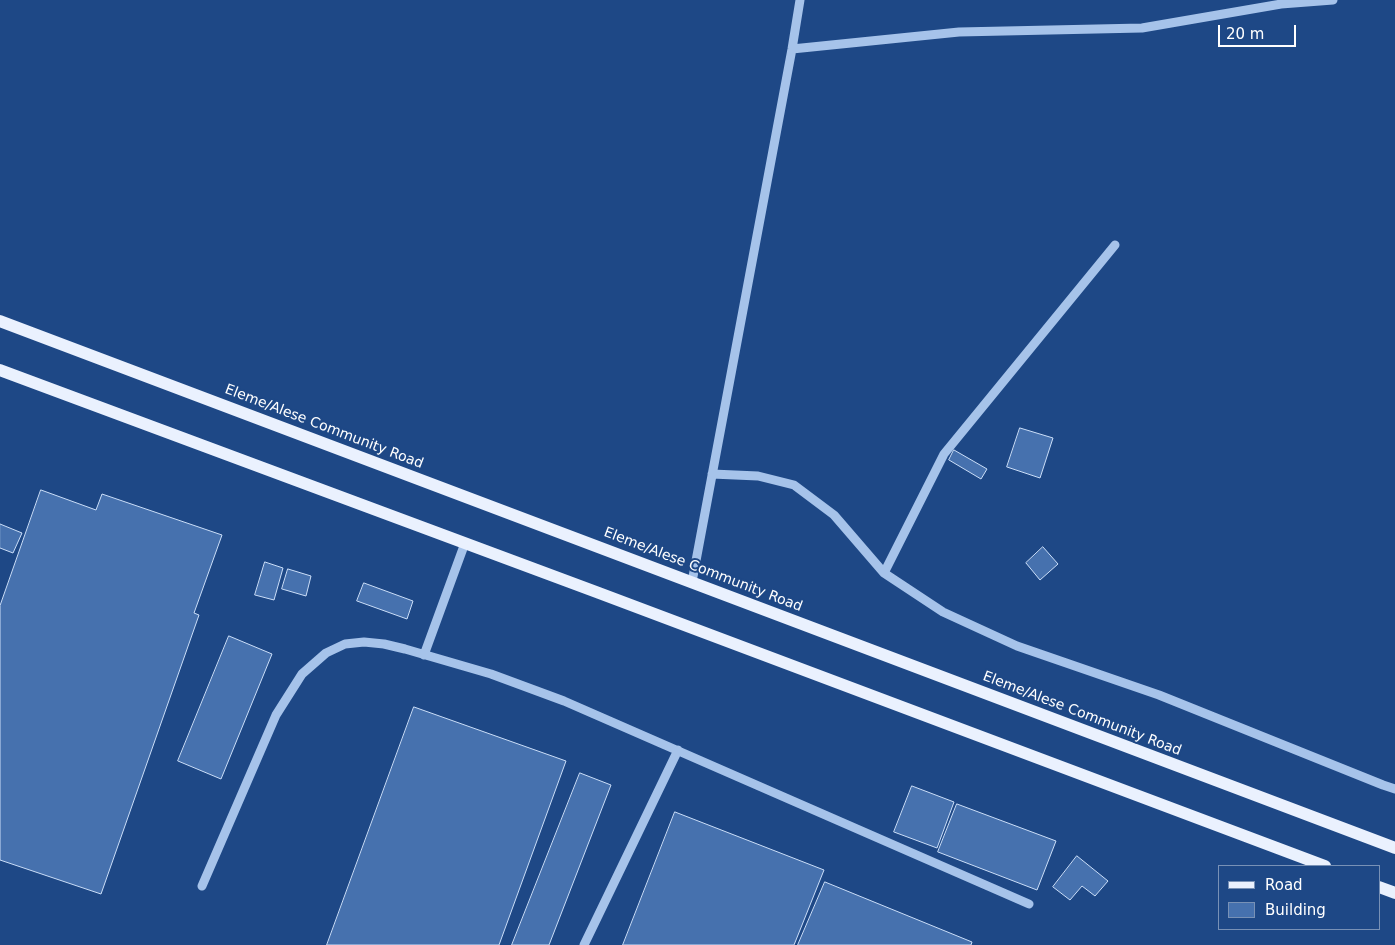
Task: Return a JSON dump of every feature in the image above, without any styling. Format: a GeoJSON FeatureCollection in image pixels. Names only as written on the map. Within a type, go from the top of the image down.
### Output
{"type":"FeatureCollection","features":[{"type":"Feature","properties":{"kind":"main road","name":"Eleme/Alese Community Road"},"geometry":{"type":"LineString","coordinates":[[0,320],[1395,848]]}},
{"type":"Feature","properties":{"kind":"main road"},"geometry":{"type":"LineString","coordinates":[[0,370],[1322,865]]}},
{"type":"Feature","properties":{"kind":"main road"},"geometry":{"type":"LineString","coordinates":[[1380,887],[1395,893]]}},
{"type":"Feature","properties":{"kind":"lane"},"geometry":{"type":"LineString","coordinates":[[692,582],[800,0]]}},
{"type":"Feature","properties":{"kind":"lane"},"geometry":{"type":"LineString","coordinates":[[792,50],[959,32],[1142,28],[1281,4],[1333,0]]}},
{"type":"Feature","properties":{"kind":"lane"},"geometry":{"type":"LineString","coordinates":[[884,573],[944,454],[1115,245]]}},
{"type":"Feature","properties":{"kind":"lane"},"geometry":{"type":"LineString","coordinates":[[712,474],[758,476],[794,485],[834,515],[884,573],[943,612],[1017,646],[1159,695],[1383,785],[1395,788]]}},
{"type":"Feature","properties":{"kind":"lane"},"geometry":{"type":"LineString","coordinates":[[424,655],[465,543]]}},
{"type":"Feature","properties":{"kind":"lane"},"geometry":{"type":"LineString","coordinates":[[202,886],[276,715],[302,674],[326,653],[344,644],[364,642],[384,644],[491,674],[564,701],[1029,904]]}},
{"type":"Feature","properties":{"kind":"lane"},"geometry":{"type":"LineString","coordinates":[[584,945],[678,750]]}},
{"type":"Feature","properties":{"kind":"building"},"geometry":{"type":"Polygon","coordinates":[[[1020,428],[1053,438],[1040,478],[1007,467],[1020,428]]]}},
{"type":"Feature","properties":{"kind":"building"},"geometry":{"type":"Polygon","coordinates":[[[954,450],[987,469],[981,479],[949,460],[954,450]]]}},
{"type":"Feature","properties":{"kind":"building"},"geometry":{"type":"Polygon","coordinates":[[[41,490],[96,510],[102,494],[222,535],[194,613],[199,615],[101,894],[0,860],[0,606],[41,490]]]}},
{"type":"Feature","properties":{"kind":"building"},"geometry":{"type":"Polygon","coordinates":[[[0,524],[22,533],[13,553],[0,548],[0,524]]]}},
{"type":"Feature","properties":{"kind":"building"},"geometry":{"type":"Polygon","coordinates":[[[1043,547],[1058,564],[1040,580],[1026,563],[1043,547]]]}},
{"type":"Feature","properties":{"kind":"building"},"geometry":{"type":"Polygon","coordinates":[[[265,562],[283,568],[274,600],[255,595],[265,562]]]}},
{"type":"Feature","properties":{"kind":"building"},"geometry":{"type":"Polygon","coordinates":[[[288,569],[311,576],[306,596],[282,589],[288,569]]]}},
{"type":"Feature","properties":{"kind":"building"},"geometry":{"type":"Polygon","coordinates":[[[364,583],[413,601],[407,619],[357,601],[364,583]]]}},
{"type":"Feature","properties":{"kind":"building"},"geometry":{"type":"Polygon","coordinates":[[[229,636],[272,654],[221,779],[178,761],[229,636]]]}},
{"type":"Feature","properties":{"kind":"building"},"geometry":{"type":"Polygon","coordinates":[[[414,707],[566,761],[499,945],[327,945],[414,707]]]}},
{"type":"Feature","properties":{"kind":"building"},"geometry":{"type":"Polygon","coordinates":[[[580,773],[611,785],[549,945],[512,945],[580,773]]]}},
{"type":"Feature","properties":{"kind":"building"},"geometry":{"type":"Polygon","coordinates":[[[912,786],[954,802],[937,848],[894,832],[912,786]]]}},
{"type":"Feature","properties":{"kind":"building"},"geometry":{"type":"Polygon","coordinates":[[[957,804],[1056,841],[1037,890],[938,852],[957,804]]]}},
{"type":"Feature","properties":{"kind":"building"},"geometry":{"type":"Polygon","coordinates":[[[675,812],[824,870],[794,945],[623,945],[675,812]]]}},
{"type":"Feature","properties":{"kind":"building"},"geometry":{"type":"Polygon","coordinates":[[[1077,856],[1108,881],[1095,896],[1082,886],[1070,900],[1053,887],[1077,856]]]}},
{"type":"Feature","properties":{"kind":"building"},"geometry":{"type":"Polygon","coordinates":[[[825,882],[972,942],[971,945],[798,945],[825,882]]]}}]}
